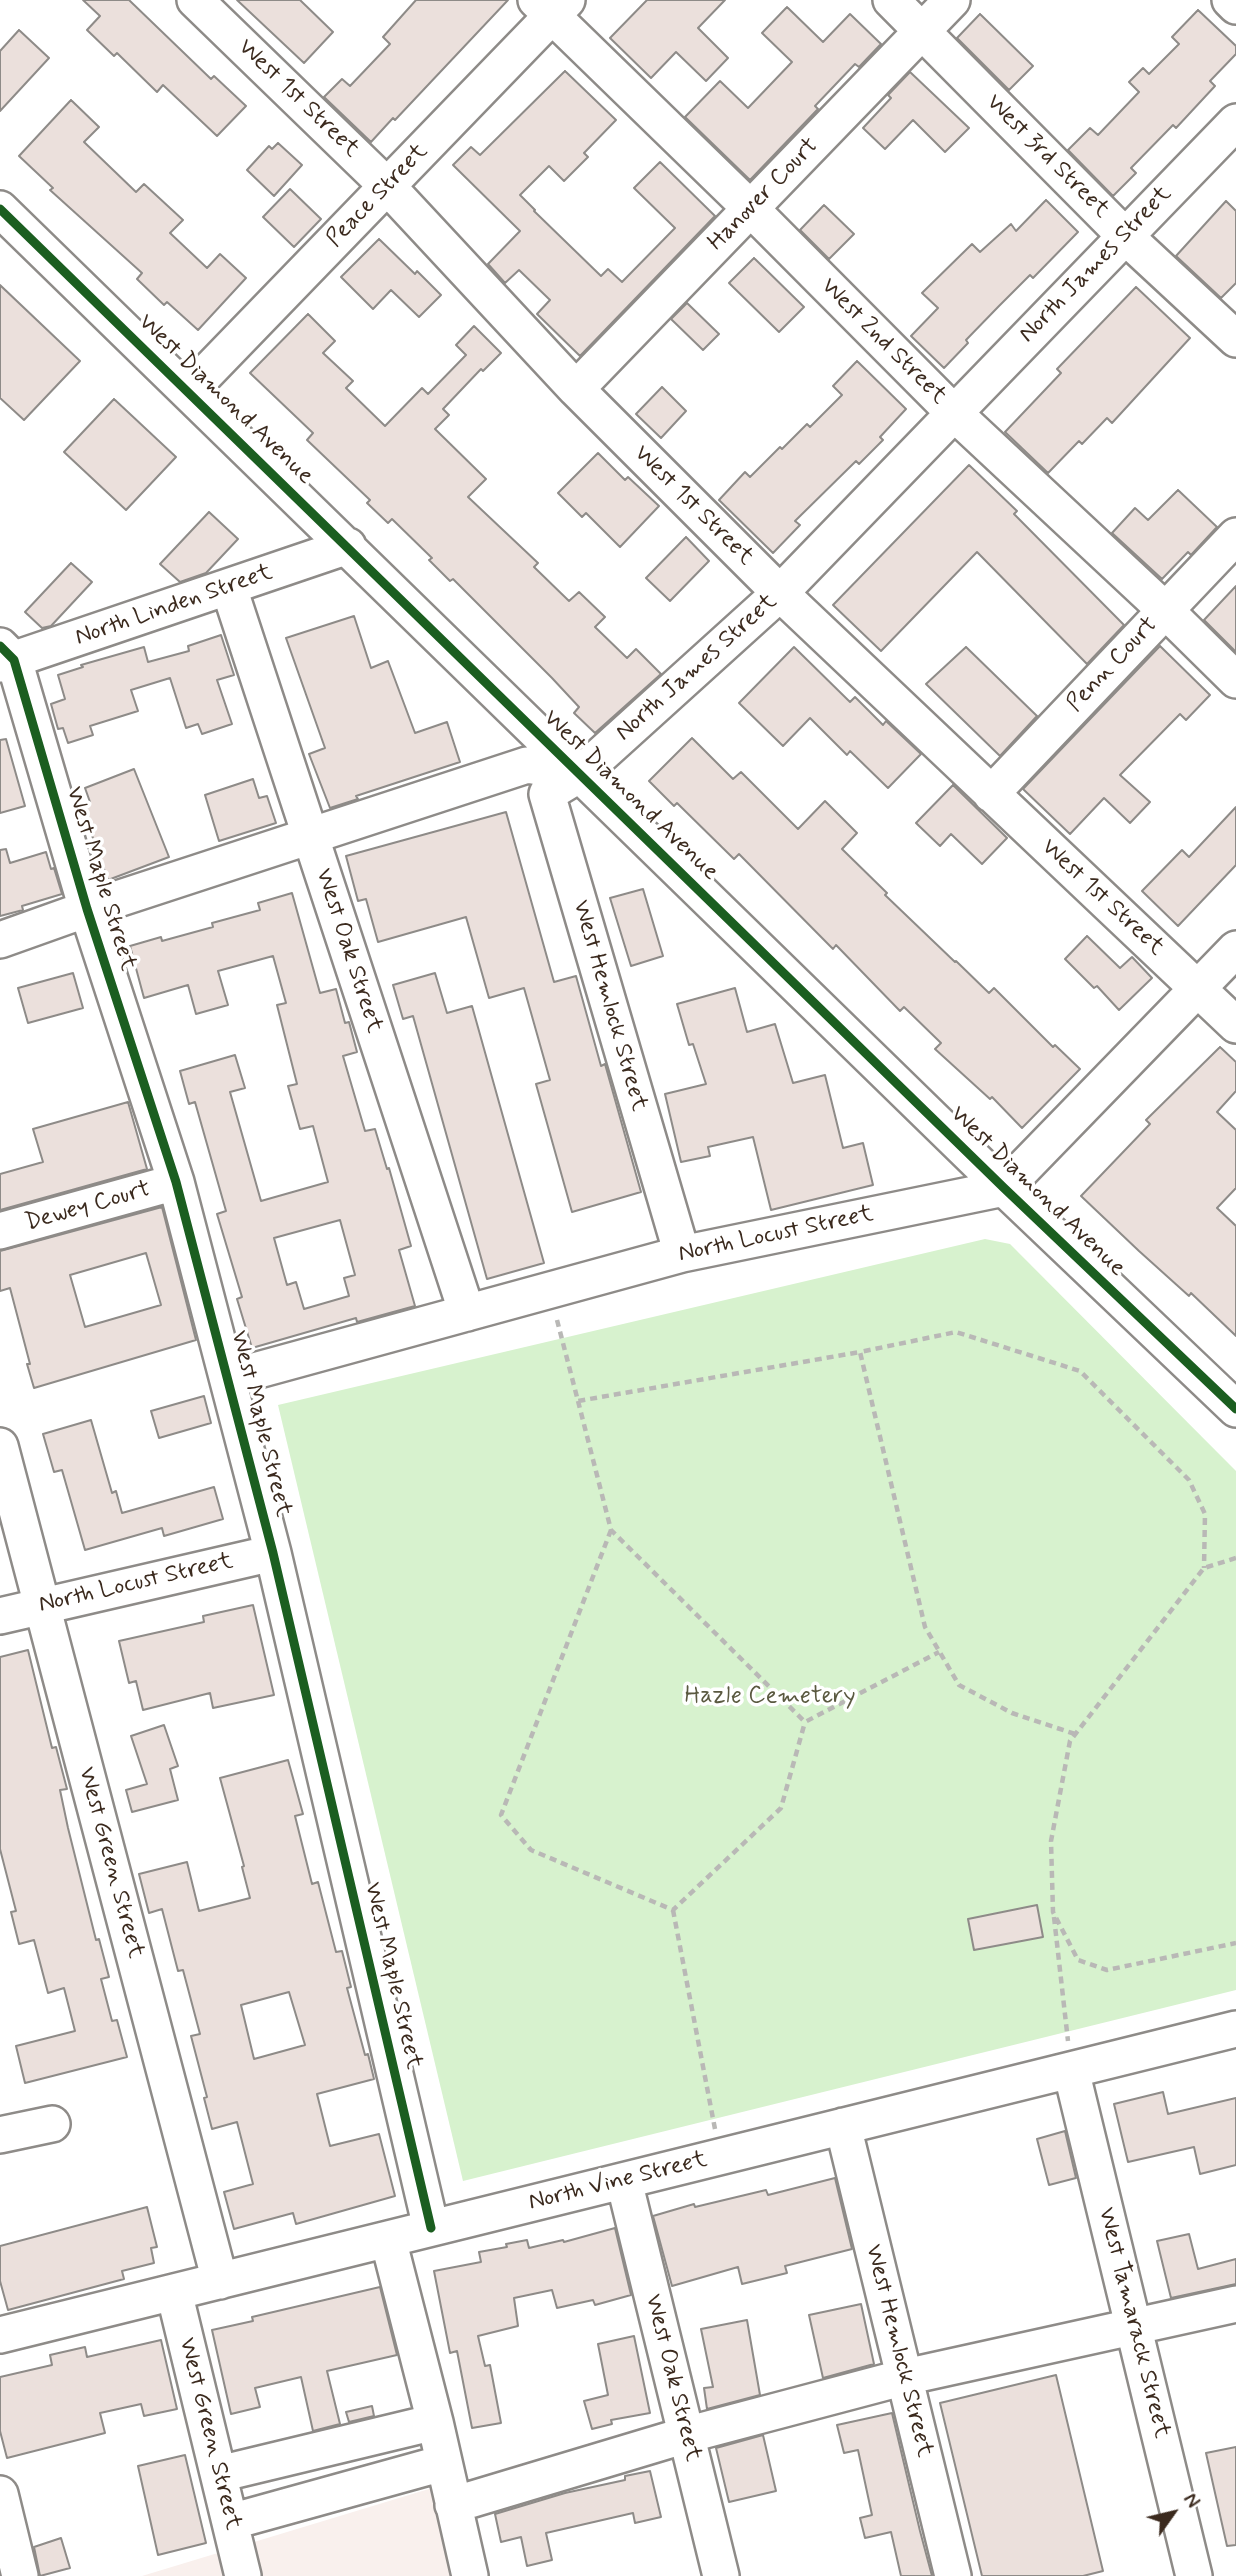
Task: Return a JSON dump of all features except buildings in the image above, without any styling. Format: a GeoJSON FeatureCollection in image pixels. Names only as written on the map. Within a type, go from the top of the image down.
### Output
{"type":"FeatureCollection","features":[{"type":"Feature","properties":{"kind":"street","name":"West 1st Street"},"geometry":{"type":"LineString","coordinates":[[195,0],[387,186],[576,389],[780,593],[1236,1026]]}},
{"type":"Feature","properties":{"kind":"street","name":"West 3rd Street"},"geometry":{"type":"LineString","coordinates":[[891,0],[1125,236],[1236,339]]}},
{"type":"Feature","properties":{"kind":"street","name":"Hanover Court"},"geometry":{"type":"LineString","coordinates":[[576,389],[952,0]]}},
{"type":"Feature","properties":{"kind":"street"},"geometry":{"type":"LineString","coordinates":[[1230,0],[1236,6]]}},
{"type":"Feature","properties":{"kind":"street","name":"Peace Street"},"geometry":{"type":"LineString","coordinates":[[188,391],[387,186],[551,5]]}},
{"type":"Feature","properties":{"kind":"street","name":"West 2nd Street"},"geometry":{"type":"LineString","coordinates":[[551,5],[953,412],[1236,680]]}},
{"type":"Feature","properties":{"kind":"street","name":"North James Street"},"geometry":{"type":"LineString","coordinates":[[580,774],[780,593],[1236,122]]}},
{"type":"Feature","properties":{"kind":"street","name":"West Diamond Avenue"},"geometry":{"type":"LineString","coordinates":[[0,209],[1004,1188],[1236,1409]]}},
{"type":"Feature","properties":{"kind":"street","name":"Penn Court"},"geometry":{"type":"LineString","coordinates":[[991,794],[1236,536]]}},
{"type":"Feature","properties":{"kind":"street","name":"North Linden Street"},"geometry":{"type":"LineString","coordinates":[[5,657],[229,588],[348,546]]}},
{"type":"Feature","properties":{"kind":"street","name":"West Oak Street"},"geometry":{"type":"LineString","coordinates":[[229,588],[467,1313]]}},
{"type":"Feature","properties":{"kind":"street","name":"West Maple Street"},"geometry":{"type":"LineString","coordinates":[[5,657],[176,1182],[273,1553],[431,2228]]}},
{"type":"Feature","properties":{"kind":"street"},"geometry":{"type":"LineString","coordinates":[[0,940],[527,765],[580,774]]}},
{"type":"Feature","properties":{"kind":"street","name":"West Hemlock Street"},"geometry":{"type":"LineString","coordinates":[[580,774],[547,794],[682,1254]]}},
{"type":"Feature","properties":{"kind":"street"},"geometry":{"type":"LineString","coordinates":[[1004,1188],[1236,949]]}},
{"type":"Feature","properties":{"kind":"street","name":"Dewey Court"},"geometry":{"type":"LineString","coordinates":[[0,1231],[176,1182]]}},
{"type":"Feature","properties":{"kind":"street","name":"North Locust Street"},"geometry":{"type":"LineString","coordinates":[[229,1378],[682,1254],[1004,1188]]}},
{"type":"Feature","properties":{"kind":"street","name":"West Green Street"},"geometry":{"type":"LineString","coordinates":[[0,1446],[220,2281]]}},
{"type":"Feature","properties":{"kind":"street","name":"North Locust Street"},"geometry":{"type":"LineString","coordinates":[[0,1616],[273,1553]]}},
{"type":"Feature","properties":{"kind":"street","name":"North Vine Street"},"geometry":{"type":"LineString","coordinates":[[0,2335],[1236,2028]]}},
{"type":"Feature","properties":{"kind":"street","name":"West Tamarack Street"},"geometry":{"type":"LineString","coordinates":[[1071,2070],[1194,2576]]}},
{"type":"Feature","properties":{"kind":"street"},"geometry":{"type":"LineString","coordinates":[[0,2135],[52,2124]]}},
{"type":"Feature","properties":{"kind":"street","name":"West Hemlock Street"},"geometry":{"type":"LineString","coordinates":[[843,2126],[953,2576]]}},
{"type":"Feature","properties":{"kind":"street","name":"West Oak Street"},"geometry":{"type":"LineString","coordinates":[[624,2180],[720,2576]]}},
{"type":"Feature","properties":{"kind":"street"},"geometry":{"type":"LineString","coordinates":[[388,2239],[435,2422],[470,2576]]}},
{"type":"Feature","properties":{"kind":"street","name":"West Green Street"},"geometry":{"type":"LineString","coordinates":[[174,2292],[230,2522],[236,2574]]}},
{"type":"Feature","properties":{"kind":"street"},"geometry":{"type":"LineString","coordinates":[[453,2505],[686,2435],[905,2377],[1236,2304]]}},
{"type":"Feature","properties":{"kind":"street"},"geometry":{"type":"LineString","coordinates":[[219,2474],[435,2422]]}},
{"type":"Feature","properties":{"kind":"street"},"geometry":{"type":"LineString","coordinates":[[230,2522],[443,2463]]}},
{"type":"Feature","properties":{"kind":"street"},"geometry":{"type":"LineString","coordinates":[[0,2494],[20,2576]]}},
{"type":"Feature","properties":{"kind":"path"},"geometry":{"type":"LineString","coordinates":[[549,1291],[611,1530],[805,1722]]}},
{"type":"Feature","properties":{"kind":"path"},"geometry":{"type":"LineString","coordinates":[[578,1401],[860,1352],[956,1332],[1080,1371],[1189,1480],[1205,1514],[1204,1568]]}},
{"type":"Feature","properties":{"kind":"path"},"geometry":{"type":"LineString","coordinates":[[860,1352],[925,1627],[939,1652],[959,1685],[1012,1713],[1075,1734]]}},
{"type":"Feature","properties":{"kind":"path"},"geometry":{"type":"LineString","coordinates":[[611,1530],[501,1815],[531,1850],[673,1910]]}},
{"type":"Feature","properties":{"kind":"path"},"geometry":{"type":"LineString","coordinates":[[1071,2070],[1054,1912],[1051,1841],[1070,1741],[1204,1568],[1236,1558]]}},
{"type":"Feature","properties":{"kind":"path"},"geometry":{"type":"LineString","coordinates":[[673,1910],[781,1808],[805,1722],[939,1652]]}},
{"type":"Feature","properties":{"kind":"path"},"geometry":{"type":"LineString","coordinates":[[673,1910],[720,2157]]}},
{"type":"Feature","properties":{"kind":"path"},"geometry":{"type":"LineString","coordinates":[[1054,1912],[1078,1960],[1107,1970],[1236,1942]]}},
{"type":"Feature","properties":{"kind":"shaded area"},"geometry":{"type":"Polygon","coordinates":[[[465,2478],[488,2576],[142,2576],[465,2478]]]}},
{"type":"Feature","properties":{"kind":"green space","name":"Hazle Cemetery"},"geometry":{"type":"Polygon","coordinates":[[[985,1239],[1010,1244],[1236,1471],[1236,1990],[463,2181],[278,1405],[985,1239]]]}},
{"type":"Feature","properties":{"kind":"cycle path"},"geometry":{"type":"LineString","coordinates":[[0,209],[1004,1188],[1236,1409]]}},
{"type":"Feature","properties":{"kind":"cycle path"},"geometry":{"type":"LineString","coordinates":[[0,646],[14,660],[87,909],[176,1182],[273,1553],[431,2228]]}}]}
